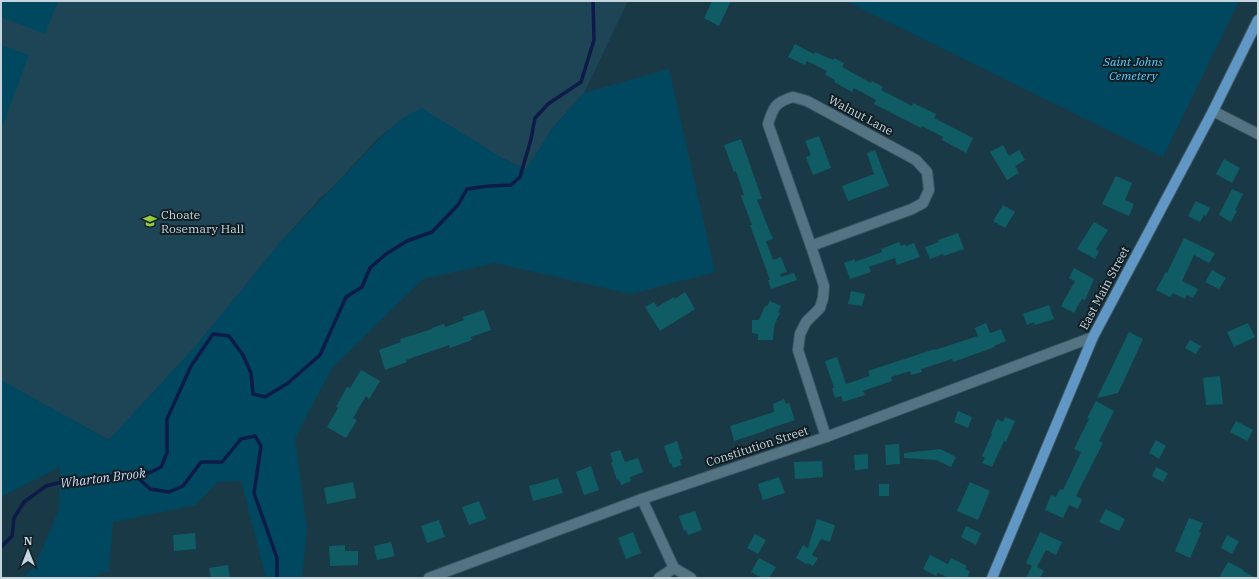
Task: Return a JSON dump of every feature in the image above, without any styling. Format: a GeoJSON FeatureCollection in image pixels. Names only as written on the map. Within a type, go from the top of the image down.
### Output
{"type":"FeatureCollection","features":[{"type":"Feature","properties":{"kind":"main road","name":"East Main Street"},"geometry":{"type":"LineString","coordinates":[[992,578],[1093,337],[1213,111],[1258,20]]}},
{"type":"Feature","properties":{"kind":"street","name":"Walnut Lane"},"geometry":{"type":"LineString","coordinates":[[811,246],[912,209],[923,203],[929,190],[927,172],[916,160],[807,101],[793,97],[782,100],[773,109],[768,124],[824,286],[820,308],[806,322],[800,334],[798,350],[826,437]]}},
{"type":"Feature","properties":{"kind":"street"},"geometry":{"type":"LineString","coordinates":[[1213,111],[1258,134]]}},
{"type":"Feature","properties":{"kind":"street","name":"Constitution Street"},"geometry":{"type":"LineString","coordinates":[[429,578],[642,499],[826,437],[1093,337]]}},
{"type":"Feature","properties":{"kind":"street"},"geometry":{"type":"LineString","coordinates":[[642,499],[674,568],[691,578]]}},
{"type":"Feature","properties":{"kind":"street"},"geometry":{"type":"LineString","coordinates":[[659,578],[674,568]]}},
{"type":"Feature","properties":{"kind":"shaded area","name":"Choate Rosemary Hall"},"geometry":{"type":"Polygon","coordinates":[[[1,1],[628,1],[584,93],[554,126],[527,169],[406,116],[376,140],[332,188],[321,197],[279,244],[194,348],[109,440],[1,381],[1,1]]]}},
{"type":"Feature","properties":{"kind":"green space"},"geometry":{"type":"Polygon","coordinates":[[[1,1],[58,1],[45,34],[1,17],[1,1]]]}},
{"type":"Feature","properties":{"kind":"green space","name":"Saint Johns Cemetery"},"geometry":{"type":"Polygon","coordinates":[[[846,1],[1239,1],[1163,157],[846,1]]]}},
{"type":"Feature","properties":{"kind":"green space"},"geometry":{"type":"Polygon","coordinates":[[[1,45],[29,55],[1,130],[1,45]]]}},
{"type":"Feature","properties":{"kind":"green space"},"geometry":{"type":"Polygon","coordinates":[[[669,69],[715,272],[631,294],[495,263],[423,279],[332,368],[295,438],[307,529],[302,578],[266,578],[241,481],[218,482],[195,505],[113,522],[109,571],[89,578],[22,578],[35,566],[59,509],[60,467],[1,497],[1,380],[109,440],[194,348],[279,244],[383,135],[406,116],[422,108],[502,158],[526,169],[554,126],[584,93],[669,69]]]}},
{"type":"Feature","properties":{"kind":"building"},"geometry":{"type":"Polygon","coordinates":[[[712,1],[731,1],[719,26],[704,18],[712,1]]]}},
{"type":"Feature","properties":{"kind":"building"},"geometry":{"type":"Polygon","coordinates":[[[795,44],[814,54],[815,52],[833,60],[834,58],[844,63],[842,67],[871,83],[872,81],[883,87],[881,90],[912,106],[913,103],[936,114],[934,118],[973,138],[966,153],[942,140],[943,137],[922,126],[921,128],[874,104],[876,100],[854,88],[852,92],[834,82],[835,80],[825,75],[827,71],[807,61],[805,65],[788,57],[795,44]]]}},
{"type":"Feature","properties":{"kind":"building"},"geometry":{"type":"Polygon","coordinates":[[[819,136],[831,168],[813,175],[806,157],[811,155],[805,141],[819,136]]]}},
{"type":"Feature","properties":{"kind":"building"},"geometry":{"type":"Polygon","coordinates":[[[741,139],[762,199],[757,200],[773,239],[766,241],[773,260],[781,257],[787,272],[780,274],[781,277],[794,273],[797,280],[771,289],[768,280],[770,280],[741,196],[744,195],[736,171],[734,172],[724,145],[741,139]]]}},
{"type":"Feature","properties":{"kind":"building"},"geometry":{"type":"Polygon","coordinates":[[[1003,145],[1009,156],[1019,150],[1025,160],[1015,166],[1019,173],[1007,180],[990,152],[1003,145]]]}},
{"type":"Feature","properties":{"kind":"building"},"geometry":{"type":"Polygon","coordinates":[[[875,150],[889,186],[848,201],[842,186],[874,174],[867,153],[875,150]]]}},
{"type":"Feature","properties":{"kind":"building"},"geometry":{"type":"Polygon","coordinates":[[[1224,159],[1240,168],[1232,183],[1216,174],[1224,159]]]}},
{"type":"Feature","properties":{"kind":"building"},"geometry":{"type":"Polygon","coordinates":[[[1116,176],[1132,183],[1125,200],[1134,204],[1129,216],[1102,204],[1116,176]]]}},
{"type":"Feature","properties":{"kind":"building"},"geometry":{"type":"Polygon","coordinates":[[[1232,189],[1243,194],[1231,222],[1219,215],[1232,189]]]}},
{"type":"Feature","properties":{"kind":"building"},"geometry":{"type":"Polygon","coordinates":[[[1196,201],[1210,208],[1206,216],[1204,215],[1200,222],[1188,216],[1196,201]]]}},
{"type":"Feature","properties":{"kind":"building"},"geometry":{"type":"Polygon","coordinates":[[[1003,205],[1015,212],[1005,228],[993,221],[1003,205]]]}},
{"type":"Feature","properties":{"kind":"building"},"geometry":{"type":"Polygon","coordinates":[[[1094,222],[1108,230],[1096,249],[1099,252],[1095,259],[1077,249],[1094,222]]]}},
{"type":"Feature","properties":{"kind":"building"},"geometry":{"type":"Polygon","coordinates":[[[958,233],[964,249],[930,259],[925,247],[939,242],[938,240],[958,233]]]}},
{"type":"Feature","properties":{"kind":"building"},"geometry":{"type":"Polygon","coordinates":[[[1184,238],[1215,253],[1209,263],[1194,255],[1182,281],[1198,289],[1193,298],[1187,295],[1185,299],[1173,293],[1170,297],[1156,290],[1166,272],[1167,273],[1184,238]]]}},
{"type":"Feature","properties":{"kind":"building"},"geometry":{"type":"Polygon","coordinates":[[[899,242],[901,246],[914,243],[920,257],[897,265],[895,258],[869,267],[871,272],[850,279],[844,263],[855,259],[855,262],[882,252],[881,249],[899,242]]]}},
{"type":"Feature","properties":{"kind":"building"},"geometry":{"type":"Polygon","coordinates":[[[1074,268],[1094,279],[1085,300],[1082,299],[1074,313],[1061,306],[1075,281],[1069,278],[1074,268]]]}},
{"type":"Feature","properties":{"kind":"building"},"geometry":{"type":"Polygon","coordinates":[[[1212,270],[1226,278],[1219,289],[1205,282],[1212,270]]]}},
{"type":"Feature","properties":{"kind":"building"},"geometry":{"type":"Polygon","coordinates":[[[851,291],[865,294],[862,306],[848,304],[851,291]]]}},
{"type":"Feature","properties":{"kind":"building"},"geometry":{"type":"Polygon","coordinates":[[[685,292],[695,309],[660,331],[645,307],[654,302],[657,307],[674,297],[675,299],[685,292]]]}},
{"type":"Feature","properties":{"kind":"building"},"geometry":{"type":"Polygon","coordinates":[[[770,301],[781,306],[778,312],[780,313],[774,326],[773,340],[758,340],[758,334],[752,333],[752,320],[759,320],[765,306],[767,306],[770,301]]]}},
{"type":"Feature","properties":{"kind":"building"},"geometry":{"type":"Polygon","coordinates":[[[1049,305],[1054,319],[1035,325],[1034,322],[1027,325],[1023,314],[1049,305]]]}},
{"type":"Feature","properties":{"kind":"building"},"geometry":{"type":"Polygon","coordinates":[[[484,310],[491,330],[471,337],[472,340],[450,348],[449,345],[406,360],[407,362],[385,370],[379,350],[401,342],[400,339],[444,324],[445,327],[464,320],[463,317],[484,310]]]}},
{"type":"Feature","properties":{"kind":"building"},"geometry":{"type":"Polygon","coordinates":[[[986,323],[990,333],[1001,329],[1006,341],[994,346],[995,347],[953,362],[952,359],[921,369],[922,372],[911,375],[910,371],[891,377],[892,381],[863,391],[865,395],[843,402],[841,396],[835,398],[832,388],[834,388],[825,361],[837,357],[846,384],[870,376],[868,371],[978,336],[975,328],[986,323]]]}},
{"type":"Feature","properties":{"kind":"building"},"geometry":{"type":"Polygon","coordinates":[[[1248,323],[1255,337],[1234,347],[1227,332],[1248,323]]]}},
{"type":"Feature","properties":{"kind":"building"},"geometry":{"type":"Polygon","coordinates":[[[1129,332],[1143,339],[1118,393],[1097,398],[1129,332]]]}},
{"type":"Feature","properties":{"kind":"building"},"geometry":{"type":"Polygon","coordinates":[[[1190,340],[1201,346],[1196,354],[1185,348],[1190,340]]]}},
{"type":"Feature","properties":{"kind":"building"},"geometry":{"type":"Polygon","coordinates":[[[361,370],[380,381],[369,399],[366,396],[353,418],[357,420],[346,438],[327,427],[338,408],[336,407],[347,387],[350,388],[361,370]]]}},
{"type":"Feature","properties":{"kind":"building"},"geometry":{"type":"Polygon","coordinates":[[[1220,376],[1223,404],[1206,405],[1203,378],[1220,376]]]}},
{"type":"Feature","properties":{"kind":"building"},"geometry":{"type":"Polygon","coordinates":[[[784,399],[786,404],[789,403],[795,420],[734,441],[730,426],[774,412],[773,404],[784,399]]]}},
{"type":"Feature","properties":{"kind":"building"},"geometry":{"type":"Polygon","coordinates":[[[1096,401],[1114,411],[1099,441],[1103,443],[1076,496],[1082,499],[1078,509],[1069,505],[1063,518],[1045,510],[1051,495],[1056,497],[1060,489],[1063,490],[1081,452],[1074,449],[1096,401]]]}},
{"type":"Feature","properties":{"kind":"building"},"geometry":{"type":"Polygon","coordinates":[[[958,411],[972,417],[968,428],[954,422],[958,411]]]}},
{"type":"Feature","properties":{"kind":"building"},"geometry":{"type":"Polygon","coordinates":[[[1005,417],[1015,421],[1006,442],[1004,441],[992,467],[982,463],[985,458],[982,456],[997,419],[1003,422],[1005,417]]]}},
{"type":"Feature","properties":{"kind":"building"},"geometry":{"type":"Polygon","coordinates":[[[1236,421],[1253,430],[1247,441],[1230,432],[1236,421]]]}},
{"type":"Feature","properties":{"kind":"building"},"geometry":{"type":"Polygon","coordinates":[[[1156,440],[1166,446],[1159,459],[1149,453],[1156,440]]]}},
{"type":"Feature","properties":{"kind":"building"},"geometry":{"type":"Polygon","coordinates":[[[677,441],[683,459],[680,460],[681,465],[673,468],[671,463],[670,464],[664,446],[677,441]]]}},
{"type":"Feature","properties":{"kind":"building"},"geometry":{"type":"Polygon","coordinates":[[[899,444],[900,464],[886,465],[885,445],[899,444]]]}},
{"type":"Feature","properties":{"kind":"building"},"geometry":{"type":"Polygon","coordinates":[[[940,449],[956,457],[951,467],[936,460],[904,458],[904,453],[940,449]]]}},
{"type":"Feature","properties":{"kind":"building"},"geometry":{"type":"Polygon","coordinates":[[[620,450],[625,462],[638,458],[643,472],[630,477],[631,481],[621,485],[619,479],[617,480],[611,462],[613,462],[610,453],[620,450]]]}},
{"type":"Feature","properties":{"kind":"building"},"geometry":{"type":"Polygon","coordinates":[[[868,454],[868,469],[855,470],[854,455],[868,454]]]}},
{"type":"Feature","properties":{"kind":"building"},"geometry":{"type":"Polygon","coordinates":[[[822,461],[823,477],[795,479],[794,462],[822,461]]]}},
{"type":"Feature","properties":{"kind":"building"},"geometry":{"type":"Polygon","coordinates":[[[591,466],[599,490],[584,495],[576,472],[591,466]]]}},
{"type":"Feature","properties":{"kind":"building"},"geometry":{"type":"Polygon","coordinates":[[[1156,467],[1168,473],[1163,482],[1152,476],[1156,467]]]}},
{"type":"Feature","properties":{"kind":"building"},"geometry":{"type":"Polygon","coordinates":[[[779,477],[785,493],[763,500],[758,484],[779,477]]]}},
{"type":"Feature","properties":{"kind":"building"},"geometry":{"type":"Polygon","coordinates":[[[558,478],[563,493],[533,501],[529,486],[558,478]]]}},
{"type":"Feature","properties":{"kind":"building"},"geometry":{"type":"Polygon","coordinates":[[[353,482],[356,498],[327,504],[324,488],[353,482]]]}},
{"type":"Feature","properties":{"kind":"building"},"geometry":{"type":"Polygon","coordinates":[[[970,482],[990,491],[978,520],[957,511],[970,482]]]}},
{"type":"Feature","properties":{"kind":"building"},"geometry":{"type":"Polygon","coordinates":[[[879,484],[889,484],[889,496],[879,496],[879,484]]]}},
{"type":"Feature","properties":{"kind":"building"},"geometry":{"type":"Polygon","coordinates":[[[479,501],[486,519],[469,525],[462,507],[479,501]]]}},
{"type":"Feature","properties":{"kind":"building"},"geometry":{"type":"Polygon","coordinates":[[[1106,509],[1125,519],[1119,531],[1099,522],[1106,509]]]}},
{"type":"Feature","properties":{"kind":"building"},"geometry":{"type":"Polygon","coordinates":[[[695,511],[702,530],[688,535],[686,530],[684,531],[679,516],[695,511]]]}},
{"type":"Feature","properties":{"kind":"building"},"geometry":{"type":"Polygon","coordinates":[[[1189,518],[1203,523],[1199,532],[1201,533],[1190,558],[1175,551],[1189,518]]]}},
{"type":"Feature","properties":{"kind":"building"},"geometry":{"type":"Polygon","coordinates":[[[817,519],[835,525],[830,542],[821,539],[812,555],[818,558],[813,566],[796,558],[803,545],[808,548],[817,519]]]}},
{"type":"Feature","properties":{"kind":"building"},"geometry":{"type":"Polygon","coordinates":[[[439,520],[445,537],[427,543],[421,526],[439,520]]]}},
{"type":"Feature","properties":{"kind":"building"},"geometry":{"type":"Polygon","coordinates":[[[966,526],[981,533],[976,545],[961,537],[966,526]]]}},
{"type":"Feature","properties":{"kind":"building"},"geometry":{"type":"Polygon","coordinates":[[[633,532],[641,553],[626,559],[618,538],[633,532]]]}},
{"type":"Feature","properties":{"kind":"building"},"geometry":{"type":"Polygon","coordinates":[[[1040,532],[1062,542],[1056,555],[1046,550],[1037,567],[1044,571],[1040,578],[1026,578],[1032,566],[1026,563],[1040,532]]]}},
{"type":"Feature","properties":{"kind":"building"},"geometry":{"type":"Polygon","coordinates":[[[195,533],[196,549],[174,551],[173,535],[195,533]]]}},
{"type":"Feature","properties":{"kind":"building"},"geometry":{"type":"Polygon","coordinates":[[[755,534],[766,540],[758,554],[747,548],[755,534]]]}},
{"type":"Feature","properties":{"kind":"building"},"geometry":{"type":"Polygon","coordinates":[[[1227,535],[1239,541],[1232,554],[1221,548],[1227,535]]]}},
{"type":"Feature","properties":{"kind":"building"},"geometry":{"type":"Polygon","coordinates":[[[391,542],[395,556],[377,560],[374,546],[391,542]]]}},
{"type":"Feature","properties":{"kind":"building"},"geometry":{"type":"Polygon","coordinates":[[[345,545],[345,551],[358,551],[358,565],[330,566],[329,546],[345,545]]]}},
{"type":"Feature","properties":{"kind":"building"},"geometry":{"type":"Polygon","coordinates":[[[930,555],[948,564],[951,558],[967,566],[965,569],[970,571],[967,578],[949,578],[938,573],[936,576],[923,569],[930,555]]]}},
{"type":"Feature","properties":{"kind":"building"},"geometry":{"type":"Polygon","coordinates":[[[759,558],[776,567],[769,578],[762,578],[751,572],[759,558]]]}},
{"type":"Feature","properties":{"kind":"building"},"geometry":{"type":"Polygon","coordinates":[[[1228,562],[1244,570],[1243,571],[1256,578],[1219,578],[1228,562]]]}},
{"type":"Feature","properties":{"kind":"building"},"geometry":{"type":"Polygon","coordinates":[[[228,565],[230,578],[211,578],[209,568],[228,565]]]}},
{"type":"Feature","properties":{"kind":"waterway","name":"Wharton Brook"},"geometry":{"type":"LineString","coordinates":[[1,547],[12,536],[14,518],[24,502],[46,486],[65,481],[96,477],[135,475],[151,472],[161,467],[167,453],[167,419],[191,366],[213,334],[229,336],[243,355],[251,373],[253,394],[265,397],[288,383],[320,355],[346,297],[362,287],[370,268],[386,254],[407,241],[432,232],[458,205],[467,189],[511,185],[520,177],[531,139],[535,118],[548,104],[581,82],[594,40],[593,1]]}},
{"type":"Feature","properties":{"kind":"waterway"},"geometry":{"type":"LineString","coordinates":[[135,475],[150,489],[169,492],[183,486],[201,462],[222,462],[241,439],[255,436],[261,446],[254,493],[277,558],[277,578]]}},
{"type":"Feature","properties":{"kind":"place","name":"Choate Rosemary Hall"},"geometry":{"type":"Point","coordinates":[150,221]}}]}
